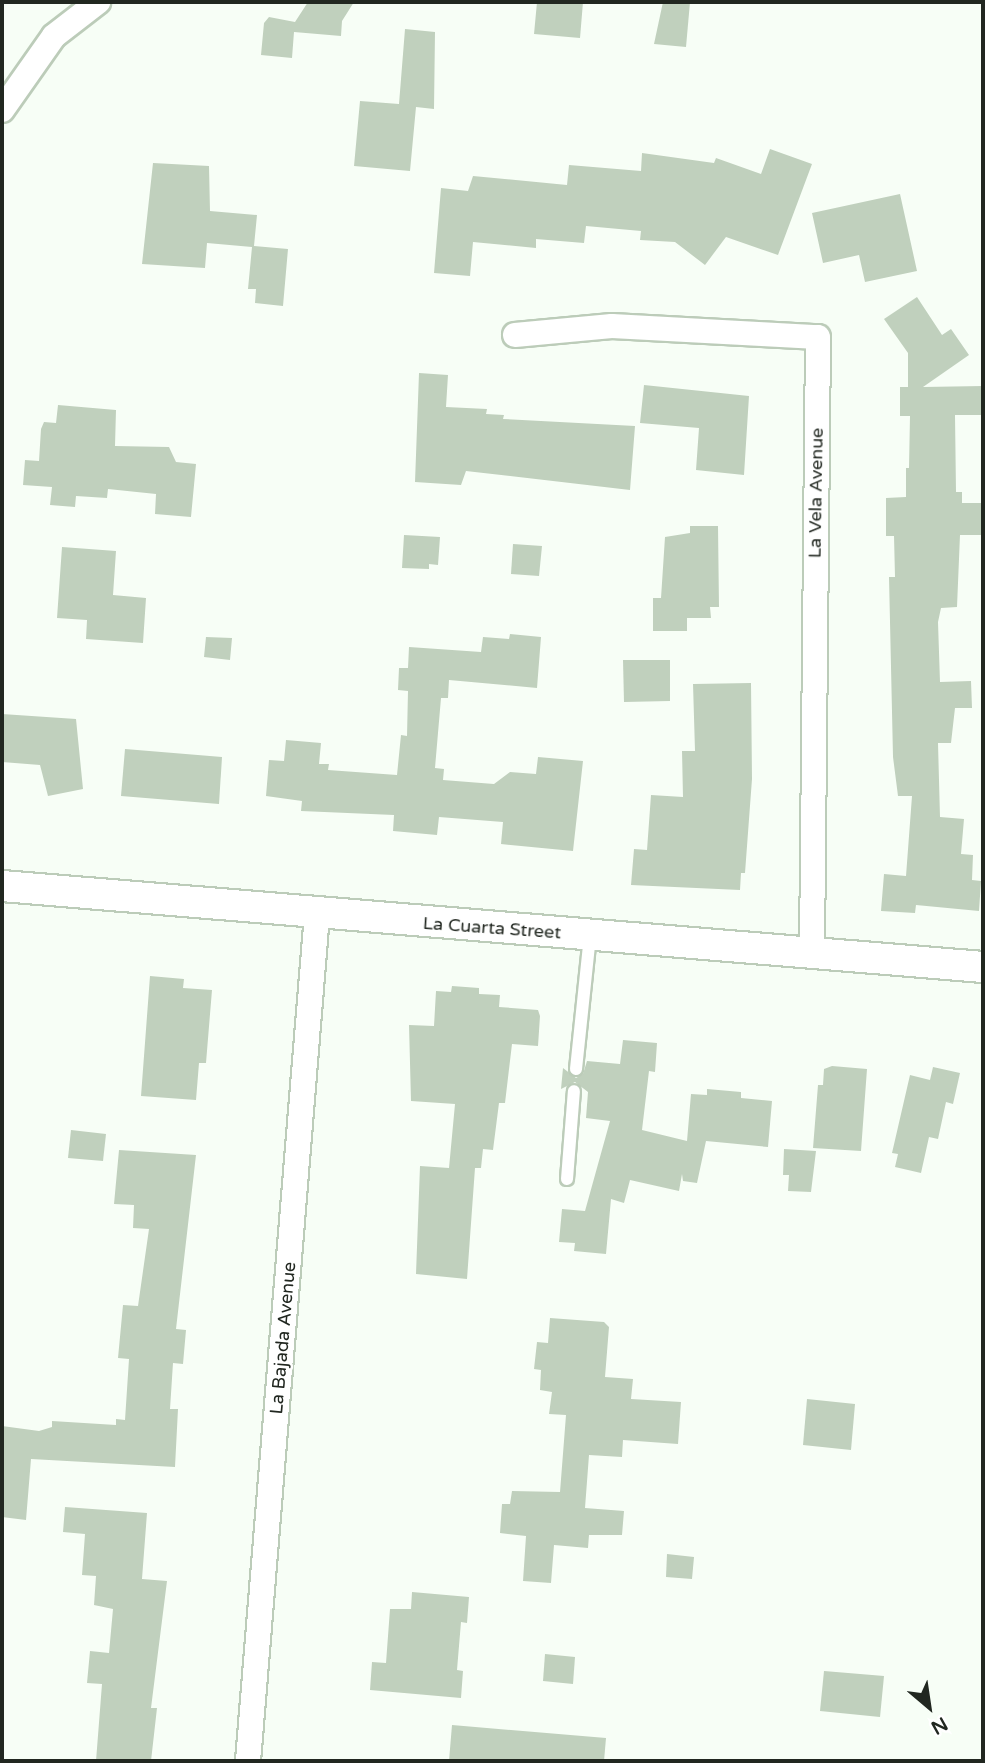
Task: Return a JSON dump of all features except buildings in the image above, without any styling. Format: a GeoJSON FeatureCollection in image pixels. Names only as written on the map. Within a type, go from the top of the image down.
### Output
{"type":"FeatureCollection","features":[{"type":"Feature","properties":{"kind":"street"},"geometry":{"type":"LineString","coordinates":[[2,110],[54,36],[99,2]]}},
{"type":"Feature","properties":{"kind":"street","name":"La Vela Avenue"},"geometry":{"type":"LineString","coordinates":[[515,335],[612,326],[818,337],[812,951]]}},
{"type":"Feature","properties":{"kind":"street","name":"La Cuarta Street"},"geometry":{"type":"LineString","coordinates":[[2,886],[317,915],[812,951],[983,967]]}},
{"type":"Feature","properties":{"kind":"street","name":"La Bajada Avenue"},"geometry":{"type":"LineString","coordinates":[[248,1761],[317,915]]}},
{"type":"Feature","properties":{"kind":"lane"},"geometry":{"type":"LineString","coordinates":[[576,1069],[590,935]]}},
{"type":"Feature","properties":{"kind":"lane"},"geometry":{"type":"LineString","coordinates":[[567,1179],[574,1091]]}}]}
